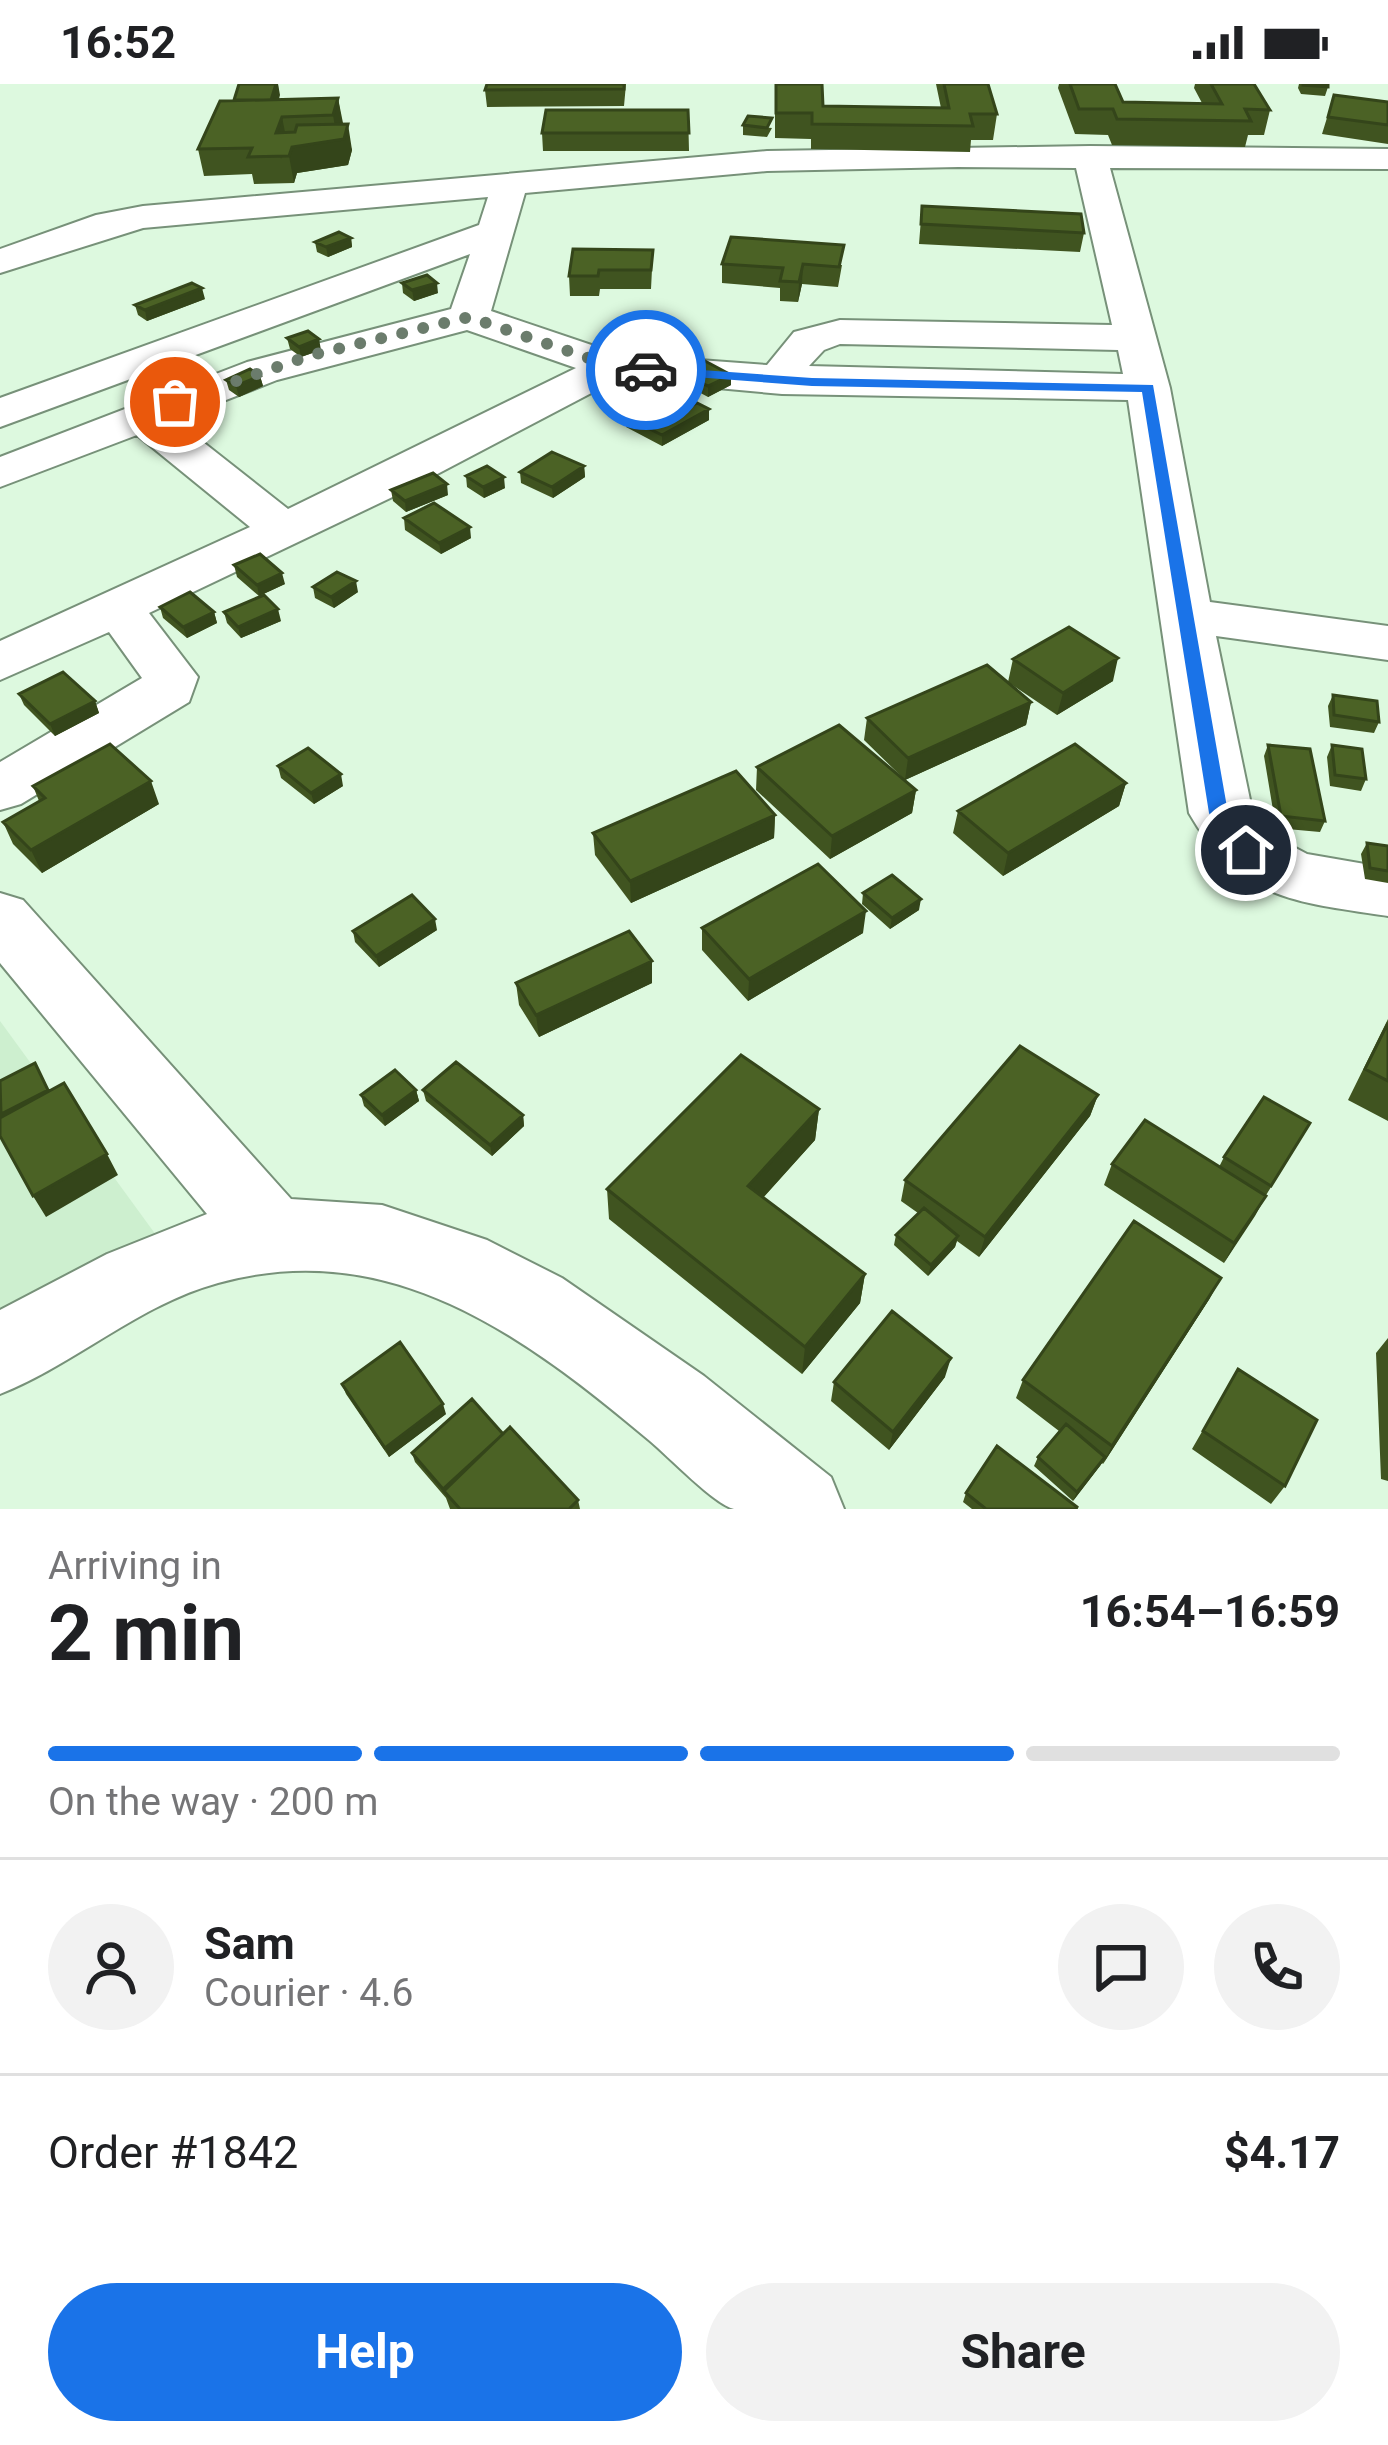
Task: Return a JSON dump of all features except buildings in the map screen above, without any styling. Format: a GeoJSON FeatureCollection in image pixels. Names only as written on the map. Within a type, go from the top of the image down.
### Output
{"type":"FeatureCollection","features":[{"type":"Feature","properties":{"kind":"street"},"geometry":{"type":"LineString","coordinates":[[1090,156],[1148,388],[1190,616],[1219,813],[1227,832],[1246,850],[1291,873],[1388,892]]}},
{"type":"Feature","properties":{"kind":"street"},"geometry":{"type":"LineString","coordinates":[[0,262],[143,217],[767,161],[1090,156],[1388,159]]}},
{"type":"Feature","properties":{"kind":"street"},"geometry":{"type":"LineString","coordinates":[[469,317],[511,184]]}},
{"type":"Feature","properties":{"kind":"street"},"geometry":{"type":"LineString","coordinates":[[0,414],[492,233]]}},
{"type":"Feature","properties":{"kind":"street"},"geometry":{"type":"LineString","coordinates":[[0,473],[140,416],[312,355],[469,317],[612,366],[782,381],[1148,388]]}},
{"type":"Feature","properties":{"kind":"street"},"geometry":{"type":"LineString","coordinates":[[782,381],[794,350],[812,336],[840,332],[1136,338]]}},
{"type":"Feature","properties":{"kind":"street"},"geometry":{"type":"LineString","coordinates":[[0,662],[284,530],[612,366]]}},
{"type":"Feature","properties":{"kind":"street"},"geometry":{"type":"LineString","coordinates":[[140,416],[284,530]]}},
{"type":"Feature","properties":{"kind":"street"},"geometry":{"type":"LineString","coordinates":[[0,789],[169,689],[170,677],[118,608]]}},
{"type":"Feature","properties":{"kind":"street"},"geometry":{"type":"LineString","coordinates":[[1190,616],[1388,643]]}},
{"type":"Feature","properties":{"kind":"street"},"geometry":{"type":"LineString","coordinates":[[0,917],[272,1234]]}},
{"type":"Feature","properties":{"kind":"street"},"geometry":{"type":"LineString","coordinates":[[0,1354],[163,1267],[222,1245],[272,1234],[351,1235],[422,1252],[512,1288],[578,1333],[800,1509]]}},
{"type":"Feature","properties":{"kind":"shaded area"},"geometry":{"type":"Polygon","coordinates":[[[0,1021],[156,1235],[0,1310],[0,1021]]]}},
{"type":"Feature","properties":{"kind":"way so far"},"geometry":{"type":"LineString","coordinates":[[175,402],[312,355],[469,317],[612,366],[646,370]]}},
{"type":"Feature","properties":{"kind":"route"},"geometry":{"type":"LineString","coordinates":[[646,370],[812,382],[1148,388],[1190,616],[1219,813],[1227,832],[1246,850]]}}]}
